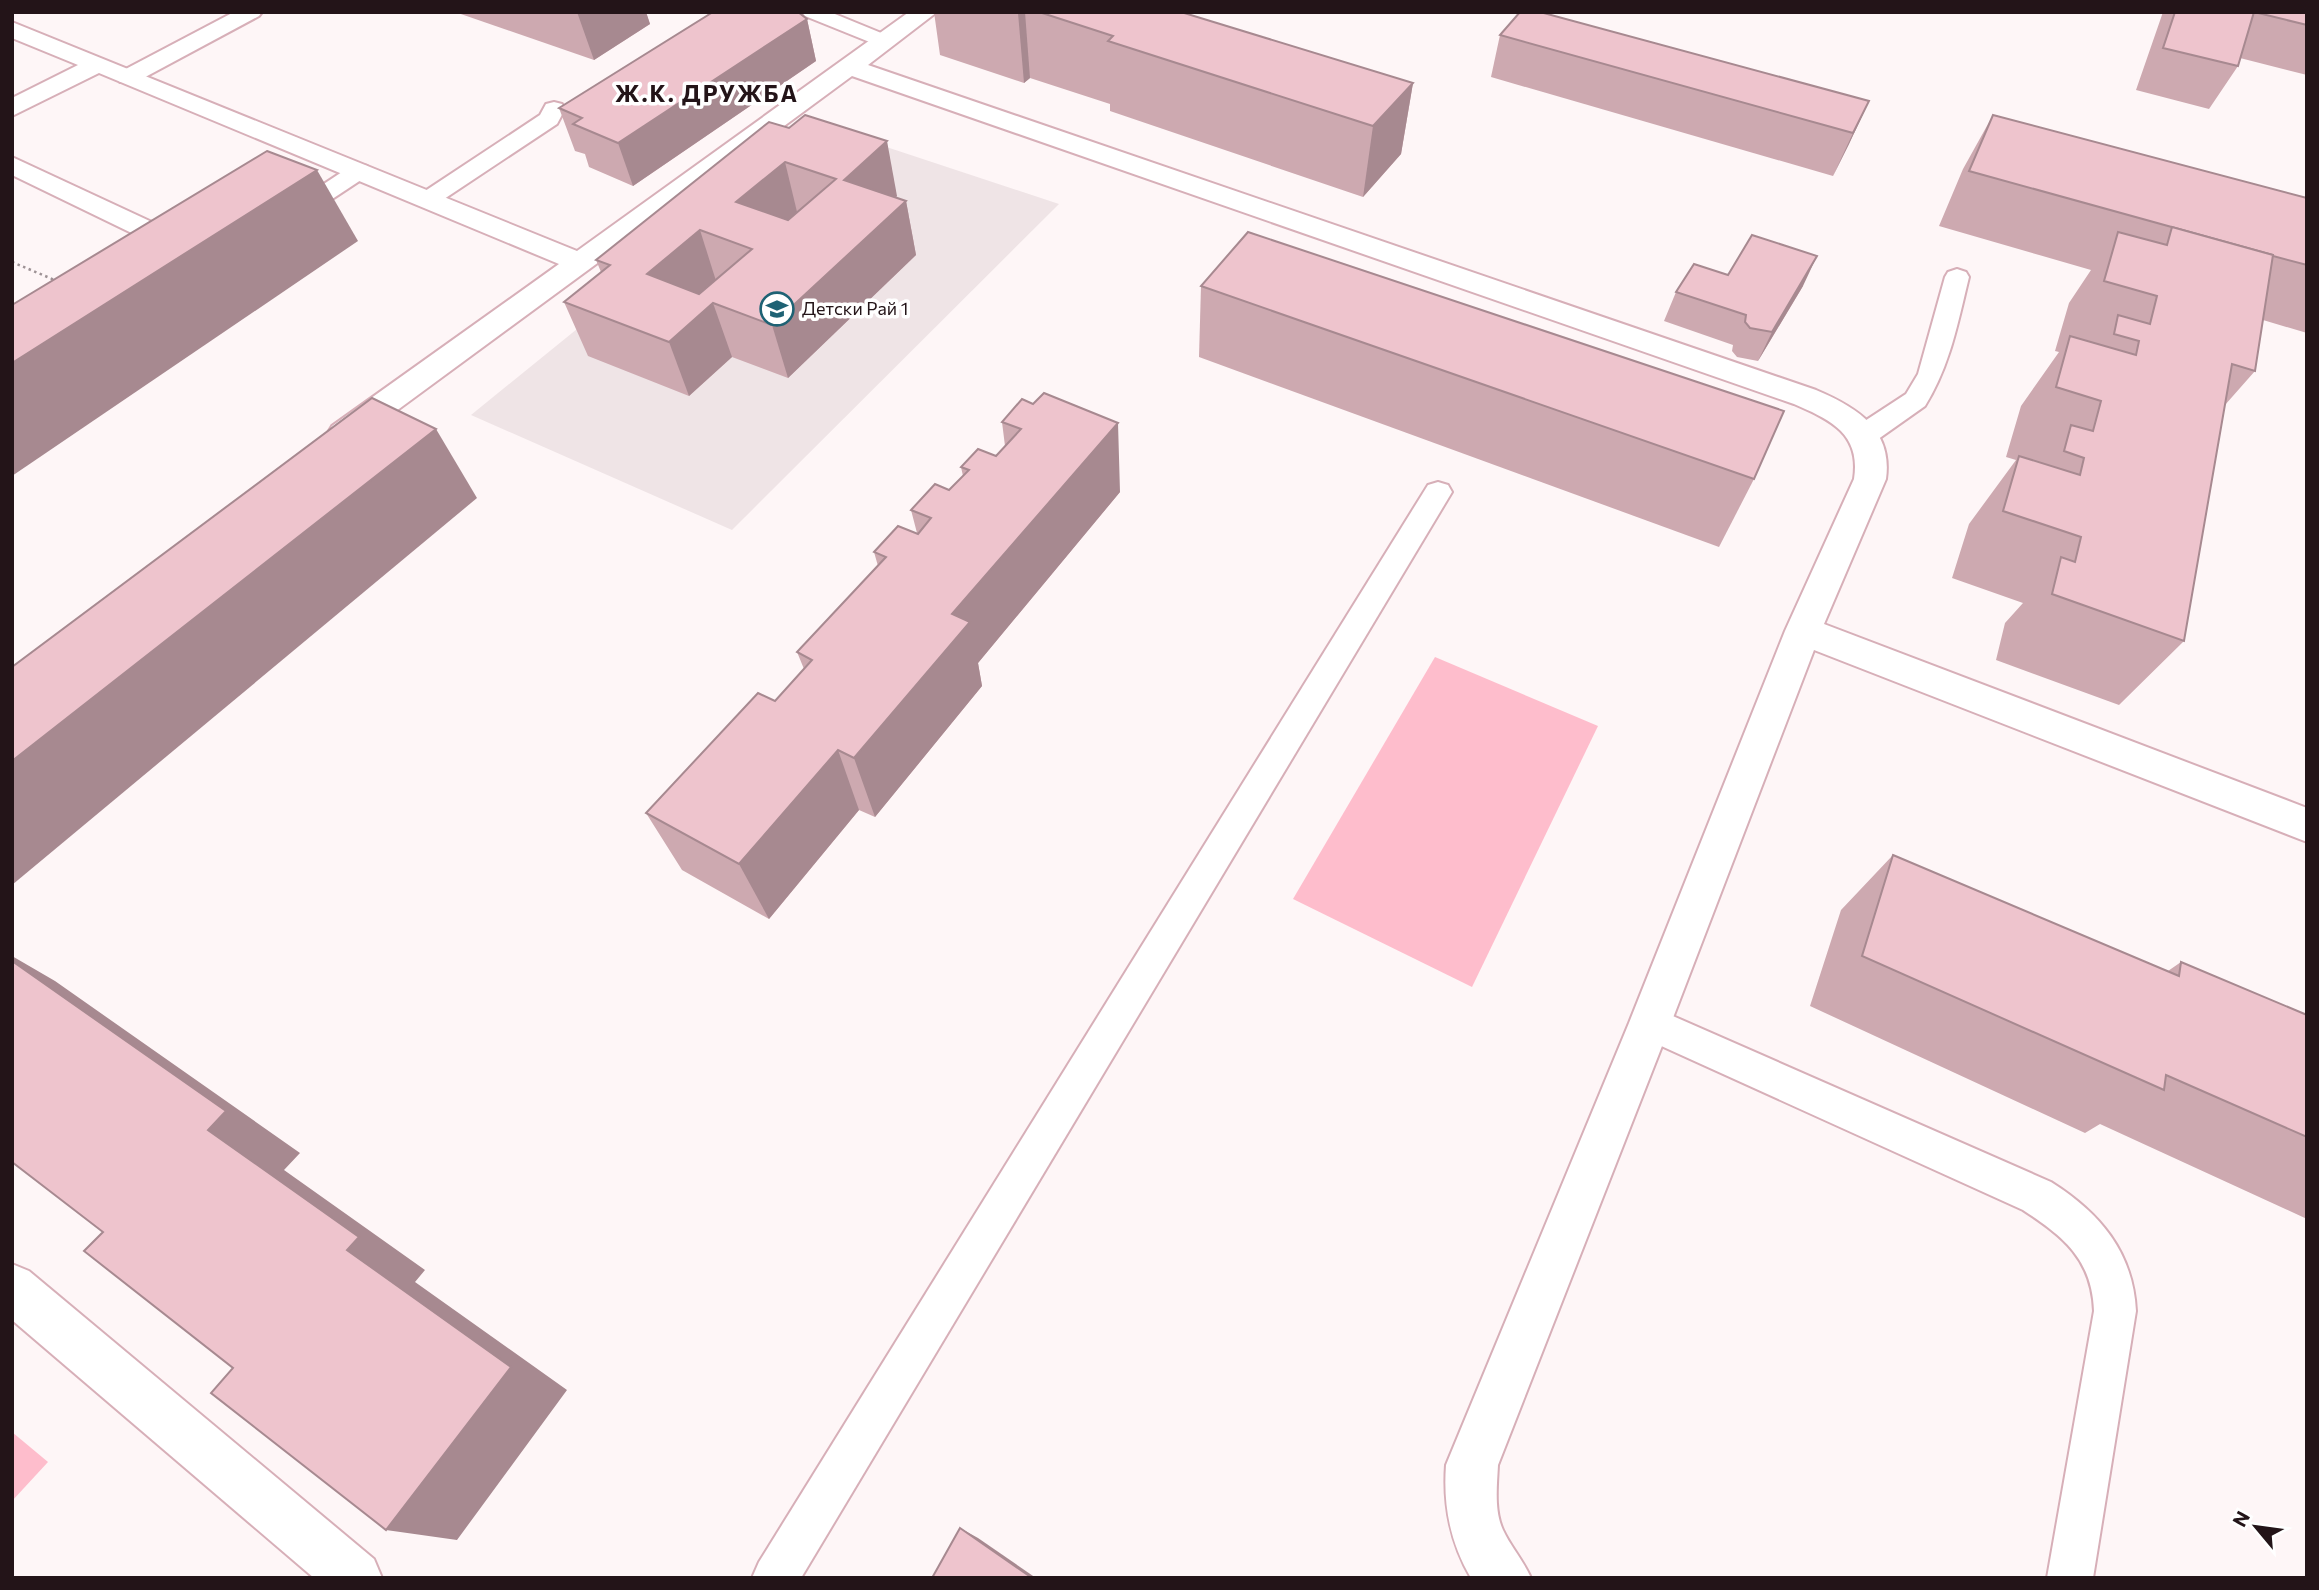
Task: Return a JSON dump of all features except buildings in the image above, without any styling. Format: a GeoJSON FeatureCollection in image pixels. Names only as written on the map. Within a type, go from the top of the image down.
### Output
{"type":"FeatureCollection","features":[{"type":"Feature","properties":{"kind":"street"},"geometry":{"type":"LineString","coordinates":[[323,448],[925,12]]}},
{"type":"Feature","properties":{"kind":"street"},"geometry":{"type":"LineString","coordinates":[[12,29],[579,262]]}},
{"type":"Feature","properties":{"kind":"street"},"geometry":{"type":"LineString","coordinates":[[12,108],[98,64]]}},
{"type":"Feature","properties":{"kind":"street"},"geometry":{"type":"LineString","coordinates":[[849,66],[1805,397],[1848,419],[1864,435],[1871,450],[1874,465],[1870,479],[1803,631],[1650,1023],[1472,1465],[1469,1497],[1476,1533],[1490,1562],[1504,1578]]}},
{"type":"Feature","properties":{"kind":"street"},"geometry":{"type":"LineString","coordinates":[[12,165],[205,258]]}},
{"type":"Feature","properties":{"kind":"street"},"geometry":{"type":"LineString","coordinates":[[1803,631],[2307,825]]}},
{"type":"Feature","properties":{"kind":"street"},"geometry":{"type":"LineString","coordinates":[[12,1288],[355,1578]]}},
{"type":"Feature","properties":{"kind":"lane"},"geometry":{"type":"LineString","coordinates":[[128,76],[252,12]]}},
{"type":"Feature","properties":{"kind":"lane"},"geometry":{"type":"LineString","coordinates":[[812,12],[884,41]]}},
{"type":"Feature","properties":{"kind":"lane"},"geometry":{"type":"LineString","coordinates":[[427,200],[549,119],[554,109]]}},
{"type":"Feature","properties":{"kind":"lane"},"geometry":{"type":"LineString","coordinates":[[272,228],[359,171]]}},
{"type":"Feature","properties":{"kind":"lane"},"geometry":{"type":"LineString","coordinates":[[1864,435],[1916,400],[1931,374],[1957,277]]}},
{"type":"Feature","properties":{"kind":"lane"},"geometry":{"type":"LineString","coordinates":[[775,1578],[1438,492]]}},
{"type":"Feature","properties":{"kind":"lane"},"geometry":{"type":"LineString","coordinates":[[1650,1023],[2037,1196],[2064,1212],[2087,1234],[2105,1261],[2117,1312],[2070,1578]]}},
{"type":"Feature","properties":{"kind":"path"},"geometry":{"type":"LineString","coordinates":[[12,262],[61,283]]}},
{"type":"Feature","properties":{"kind":"shaded area","name":"Детски Рай 1"},"geometry":{"type":"Polygon","coordinates":[[[826,127],[1059,204],[732,530],[471,415],[826,127]]]}},
{"type":"Feature","properties":{"kind":"shaded area"},"geometry":{"type":"Polygon","coordinates":[[[1435,657],[1598,726],[1472,987],[1293,899],[1435,657]]]}},
{"type":"Feature","properties":{"kind":"shaded area"},"geometry":{"type":"Polygon","coordinates":[[[12,1432],[48,1462],[12,1501],[12,1432]]]}},
{"type":"Feature","properties":{"kind":"place","name":"Детски Рай 1"},"geometry":{"type":"Point","coordinates":[777,309]}},
{"type":"Feature","properties":{"kind":"district","name":"Ж.К. ДРУЖБА"},"geometry":{"type":"Point","coordinates":[707,94]}}]}
